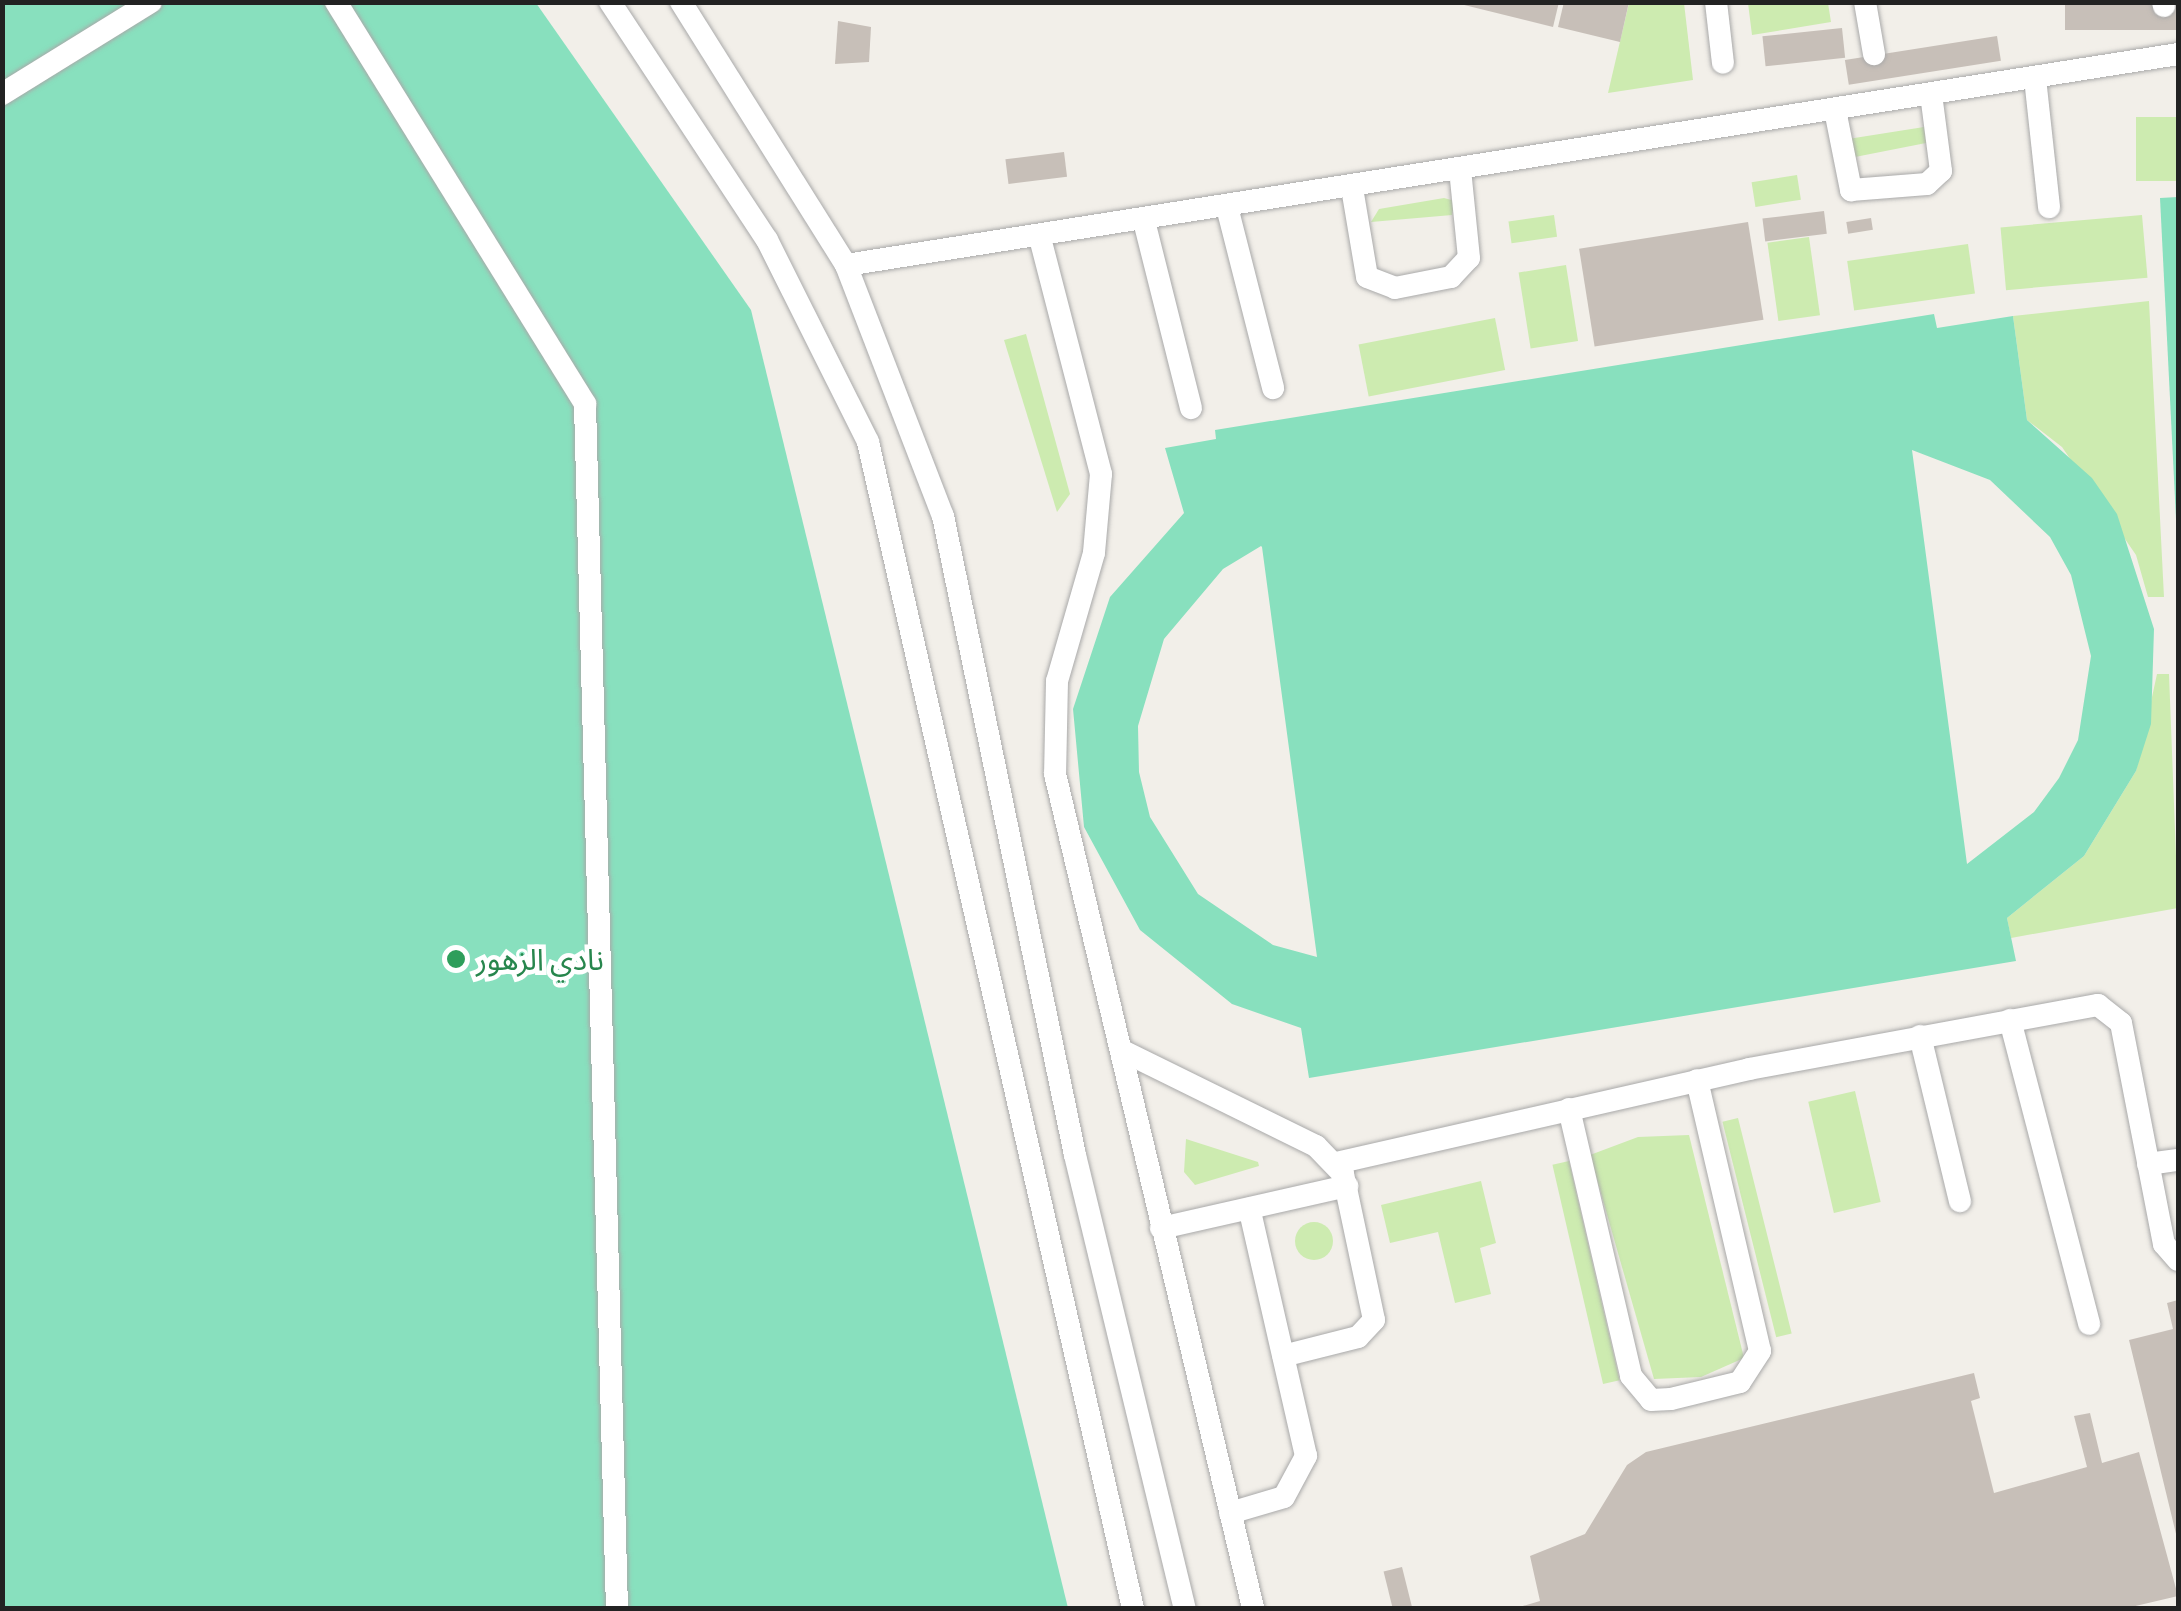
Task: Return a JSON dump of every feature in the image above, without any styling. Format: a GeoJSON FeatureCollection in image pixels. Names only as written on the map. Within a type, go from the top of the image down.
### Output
{"type":"FeatureCollection","features":[{"type":"Feature","properties":{"kind":"lane"},"geometry":{"type":"LineString","coordinates":[[2,94],[151,2]]}},
{"type":"Feature","properties":{"kind":"lane"},"geometry":{"type":"LineString","coordinates":[[336,2],[585,404],[618,1608]]}},
{"type":"Feature","properties":{"kind":"lane"},"geometry":{"type":"LineString","coordinates":[[610,2],[767,240],[868,442],[1133,1608]]}},
{"type":"Feature","properties":{"kind":"lane"},"geometry":{"type":"LineString","coordinates":[[681,2],[846,265],[943,516],[1076,1155],[1185,1608]]}},
{"type":"Feature","properties":{"kind":"lane"},"geometry":{"type":"LineString","coordinates":[[1716,2],[1723,63]]}},
{"type":"Feature","properties":{"kind":"lane"},"geometry":{"type":"LineString","coordinates":[[1865,2],[1874,54]]}},
{"type":"Feature","properties":{"kind":"lane"},"geometry":{"type":"LineString","coordinates":[[846,265],[1040,238],[1835,110],[1881,91],[1931,94],[2174,55],[2167,32]]}},
{"type":"Feature","properties":{"kind":"lane"},"geometry":{"type":"LineString","coordinates":[[2036,78],[2049,207]]}},
{"type":"Feature","properties":{"kind":"lane"},"geometry":{"type":"LineString","coordinates":[[1835,110],[1851,190],[1928,184],[1941,171],[1931,94]]}},
{"type":"Feature","properties":{"kind":"lane"},"geometry":{"type":"LineString","coordinates":[[1352,188],[1367,277],[1395,288],[1452,277],[1468,258],[1460,170]]}},
{"type":"Feature","properties":{"kind":"lane"},"geometry":{"type":"LineString","coordinates":[[1227,208],[1273,388]]}},
{"type":"Feature","properties":{"kind":"lane"},"geometry":{"type":"LineString","coordinates":[[1144,221],[1191,408]]}},
{"type":"Feature","properties":{"kind":"lane"},"geometry":{"type":"LineString","coordinates":[[1040,238],[1101,474],[1094,553],[1056,680],[1055,774],[1125,1052],[1161,1228],[1253,1608]]}},
{"type":"Feature","properties":{"kind":"lane"},"geometry":{"type":"LineString","coordinates":[[1336,1163],[1697,1080],[2090,1004],[2115,1014],[2164,1244],[2178,1260]]}},
{"type":"Feature","properties":{"kind":"lane"},"geometry":{"type":"LineString","coordinates":[[2010,1020],[2088,1324]]}},
{"type":"Feature","properties":{"kind":"lane"},"geometry":{"type":"LineString","coordinates":[[1920,1036],[1960,1202]]}},
{"type":"Feature","properties":{"kind":"lane"},"geometry":{"type":"LineString","coordinates":[[1125,1052],[1336,1163],[1347,1186],[1374,1320],[1358,1337],[1283,1356]]}},
{"type":"Feature","properties":{"kind":"lane"},"geometry":{"type":"LineString","coordinates":[[1570,1109],[1631,1376],[1651,1400],[1672,1399],[1740,1382],[1760,1351],[1697,1080]]}},
{"type":"Feature","properties":{"kind":"lane"},"geometry":{"type":"LineString","coordinates":[[2148,1164],[2178,1160]]}},
{"type":"Feature","properties":{"kind":"lane"},"geometry":{"type":"LineString","coordinates":[[1161,1228],[1347,1186]]}},
{"type":"Feature","properties":{"kind":"lane"},"geometry":{"type":"LineString","coordinates":[[1230,1514],[1284,1498],[1304,1473],[1283,1356],[1249,1208]]}},
{"type":"Feature","properties":{"kind":"green space","name":"نادي الزهور"},"geometry":{"type":"Polygon","coordinates":[[[3,3],[536,3],[751,310],[1068,1608],[3,1608],[3,3]]]}},
{"type":"Feature","properties":{"kind":"green space"},"geometry":{"type":"Polygon","coordinates":[[[1629,3],[1684,3],[1693,80],[1608,93],[1629,3]]]}},
{"type":"Feature","properties":{"kind":"green space"},"geometry":{"type":"Polygon","coordinates":[[[1748,3],[1828,3],[1831,22],[1752,35],[1748,3]]]}},
{"type":"Feature","properties":{"kind":"green space"},"geometry":{"type":"Polygon","coordinates":[[[2136,117],[2178,117],[2178,181],[2136,181],[2136,117]]]}},
{"type":"Feature","properties":{"kind":"green space"},"geometry":{"type":"Polygon","coordinates":[[[1924,127],[1926,143],[1855,157],[1848,139],[1924,127]]]}},
{"type":"Feature","properties":{"kind":"green space"},"geometry":{"type":"Polygon","coordinates":[[[1797,175],[1801,200],[1755,207],[1752,182],[1797,175]]]}},
{"type":"Feature","properties":{"kind":"green space"},"geometry":{"type":"Polygon","coordinates":[[[2178,197],[2178,559],[2160,198],[2178,197]]]}},
{"type":"Feature","properties":{"kind":"green space"},"geometry":{"type":"Polygon","coordinates":[[[1444,198],[1455,201],[1452,215],[1371,222],[1379,209],[1444,198]]]}},
{"type":"Feature","properties":{"kind":"green space"},"geometry":{"type":"Polygon","coordinates":[[[1554,215],[1557,237],[1512,243],[1508,221],[1554,215]]]}},
{"type":"Feature","properties":{"kind":"green space"},"geometry":{"type":"Polygon","coordinates":[[[2142,215],[2147,278],[2006,290],[2001,227],[2142,215]]]}},
{"type":"Feature","properties":{"kind":"green space"},"geometry":{"type":"Polygon","coordinates":[[[1809,237],[1820,315],[1778,321],[1767,243],[1809,237]]]}},
{"type":"Feature","properties":{"kind":"green space"},"geometry":{"type":"Polygon","coordinates":[[[1968,244],[1975,294],[1854,310],[1847,261],[1968,244]]]}},
{"type":"Feature","properties":{"kind":"green space"},"geometry":{"type":"Polygon","coordinates":[[[1566,265],[1578,341],[1531,349],[1519,273],[1566,265]]]}},
{"type":"Feature","properties":{"kind":"green space"},"geometry":{"type":"Polygon","coordinates":[[[2149,301],[2164,597],[2148,597],[2136,555],[2062,447],[2027,420],[2013,316],[2149,301]]]}},
{"type":"Feature","properties":{"kind":"green space"},"geometry":{"type":"Polygon","coordinates":[[[1934,314],[1937,328],[2013,316],[2027,420],[2092,478],[2117,514],[2154,629],[2151,724],[2136,771],[2084,856],[2007,918],[2016,961],[1309,1078],[1301,1028],[1232,1004],[1140,930],[1084,827],[1073,709],[1110,597],[1184,513],[1165,448],[1216,439],[1215,430],[1934,314]],[[1912,450],[1967,864],[2034,812],[2059,778],[2078,740],[2091,656],[2071,575],[2050,537],[1990,480],[1912,450]],[[1262,547],[1223,569],[1164,639],[1138,726],[1139,772],[1150,817],[1198,894],[1273,945],[1317,957],[1262,547]]]}},
{"type":"Feature","properties":{"kind":"green space"},"geometry":{"type":"Polygon","coordinates":[[[1495,318],[1505,370],[1369,397],[1359,345],[1495,318]]]}},
{"type":"Feature","properties":{"kind":"green space"},"geometry":{"type":"Polygon","coordinates":[[[1026,334],[1070,494],[1057,512],[1004,340],[1026,334]]]}},
{"type":"Feature","properties":{"kind":"green space"},"geometry":{"type":"Polygon","coordinates":[[[2157,674],[2169,674],[2178,908],[2011,938],[2007,918],[2084,856],[2136,771],[2157,674]]]}},
{"type":"Feature","properties":{"kind":"green space"},"geometry":{"type":"Polygon","coordinates":[[[1855,1091],[1881,1202],[1834,1213],[1808,1102],[1855,1091]]]}},
{"type":"Feature","properties":{"kind":"green space"},"geometry":{"type":"Polygon","coordinates":[[[1738,1118],[1792,1333],[1776,1337],[1722,1122],[1738,1118]]]}},
{"type":"Feature","properties":{"kind":"green space"},"geometry":{"type":"Polygon","coordinates":[[[1689,1135],[1744,1358],[1701,1377],[1654,1379],[1590,1155],[1638,1137],[1689,1135]]]}},
{"type":"Feature","properties":{"kind":"green space"},"geometry":{"type":"Polygon","coordinates":[[[1186,1139],[1258,1162],[1259,1166],[1195,1185],[1184,1172],[1186,1139]]]}},
{"type":"Feature","properties":{"kind":"green space"},"geometry":{"type":"Polygon","coordinates":[[[1569,1161],[1620,1380],[1603,1384],[1552,1165],[1569,1161]]]}},
{"type":"Feature","properties":{"kind":"green space"},"geometry":{"type":"Polygon","coordinates":[[[1481,1181],[1496,1243],[1480,1248],[1491,1294],[1455,1303],[1438,1232],[1390,1243],[1381,1205],[1481,1181]]]}},
{"type":"Feature","properties":{"kind":"green space"},"geometry":{"type":"Polygon","coordinates":[[[1314,1222],[1328,1227],[1333,1241],[1328,1255],[1314,1260],[1300,1255],[1295,1241],[1300,1227],[1314,1222]]]}},
{"type":"Feature","properties":{"kind":"building"},"geometry":{"type":"Polygon","coordinates":[[[1452,2],[1559,2],[1553,27],[1452,2]]]}},
{"type":"Feature","properties":{"kind":"building"},"geometry":{"type":"Polygon","coordinates":[[[1564,2],[1629,2],[1620,42],[1558,27],[1564,2]]]}},
{"type":"Feature","properties":{"kind":"building"},"geometry":{"type":"Polygon","coordinates":[[[2065,3],[2178,3],[2178,30],[2065,30],[2065,3]]]}},
{"type":"Feature","properties":{"kind":"building"},"geometry":{"type":"Polygon","coordinates":[[[838,21],[871,27],[869,62],[835,64],[838,21]]]}},
{"type":"Feature","properties":{"kind":"building"},"geometry":{"type":"Polygon","coordinates":[[[1842,28],[1845,58],[1766,66],[1762,36],[1842,28]]]}},
{"type":"Feature","properties":{"kind":"building"},"geometry":{"type":"Polygon","coordinates":[[[1997,36],[2001,61],[1849,85],[1845,60],[1997,36]]]}},
{"type":"Feature","properties":{"kind":"building"},"geometry":{"type":"Polygon","coordinates":[[[1064,152],[1067,177],[1008,184],[1005,159],[1064,152]]]}},
{"type":"Feature","properties":{"kind":"building"},"geometry":{"type":"Polygon","coordinates":[[[1824,211],[1827,234],[1765,241],[1762,219],[1824,211]]]}},
{"type":"Feature","properties":{"kind":"building"},"geometry":{"type":"Polygon","coordinates":[[[1871,218],[1873,230],[1848,234],[1846,222],[1871,218]]]}},
{"type":"Feature","properties":{"kind":"building"},"geometry":{"type":"Polygon","coordinates":[[[1748,222],[1763,320],[1595,347],[1579,249],[1748,222]]]}},
{"type":"Feature","properties":{"kind":"building"},"geometry":{"type":"Polygon","coordinates":[[[2178,1300],[2177,1538],[2129,1340],[2173,1329],[2167,1303],[2178,1300]]]}},
{"type":"Feature","properties":{"kind":"building"},"geometry":{"type":"Polygon","coordinates":[[[1974,1373],[1980,1398],[1971,1401],[1994,1493],[2087,1467],[2074,1416],[2090,1413],[2102,1463],[2139,1452],[2178,1596],[2127,1608],[1516,1608],[1540,1601],[1530,1556],[1585,1534],[1627,1465],[1646,1452],[1974,1373]]]}},
{"type":"Feature","properties":{"kind":"building"},"geometry":{"type":"Polygon","coordinates":[[[1402,1567],[1412,1608],[1393,1608],[1384,1572],[1402,1567]]]}},
{"type":"Feature","properties":{"kind":"place","name":"نادي الزهور"},"geometry":{"type":"Point","coordinates":[456,959]}}]}
